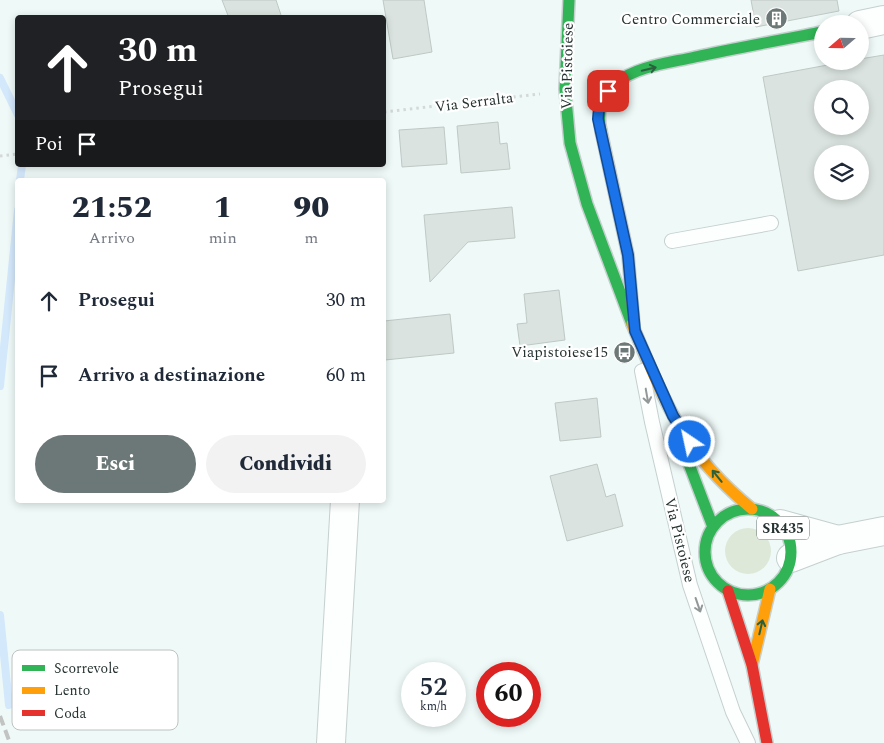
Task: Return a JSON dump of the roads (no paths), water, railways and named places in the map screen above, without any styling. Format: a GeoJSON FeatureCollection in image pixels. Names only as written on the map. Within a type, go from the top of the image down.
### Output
{"type":"FeatureCollection","features":[{"type":"Feature","properties":{"kind":"main road","name":"Via Pistoiese"},"geometry":{"type":"LineString","coordinates":[[569,0],[564,91],[570,144],[578,175],[613,277],[673,416],[713,527],[708,536],[705,557],[713,577],[728,591],[752,665],[767,743]]}},
{"type":"Feature","properties":{"kind":"main road"},"geometry":{"type":"LineString","coordinates":[[635,331],[628,255],[598,119],[603,100],[616,83],[626,76],[640,71],[708,54],[814,34]]}},
{"type":"Feature","properties":{"kind":"main road","name":"Via Pistoiese"},"geometry":{"type":"LineString","coordinates":[[673,416],[699,454],[724,485],[752,509],[772,516],[780,524]]}},
{"type":"Feature","properties":{"kind":"main road","name":"SR435"},"geometry":{"type":"LineString","coordinates":[[713,527],[719,520],[734,511],[752,509]]}},
{"type":"Feature","properties":{"kind":"main road","name":"SR435"},"geometry":{"type":"LineString","coordinates":[[780,524],[789,540],[790,558]]}},
{"type":"Feature","properties":{"kind":"main road","name":"Via Pistoiese"},"geometry":{"type":"LineString","coordinates":[[752,665],[770,589],[784,576],[790,558]]}},
{"type":"Feature","properties":{"kind":"main road"},"geometry":{"type":"LineString","coordinates":[[728,591],[750,595],[760,594],[770,589]]}},
{"type":"Feature","properties":{"kind":"street"},"geometry":{"type":"LineString","coordinates":[[331,743],[345,503]]}},
{"type":"Feature","properties":{"kind":"street"},"geometry":{"type":"LineString","coordinates":[[780,524],[838,540]]}},
{"type":"Feature","properties":{"kind":"street"},"geometry":{"type":"LineString","coordinates":[[790,558],[838,540],[884,531]]}},
{"type":"Feature","properties":{"kind":"lane"},"geometry":{"type":"LineString","coordinates":[[672,241],[771,222]]}},
{"type":"Feature","properties":{"kind":"lane","name":"Via Pistoiese"},"geometry":{"type":"LineString","coordinates":[[635,331],[652,422],[690,585],[733,712],[748,743]]}},
{"type":"Feature","properties":{"kind":"waterway"},"geometry":{"type":"LineString","coordinates":[[0,78],[15,109]]}},
{"type":"Feature","properties":{"kind":"waterway"},"geometry":{"type":"LineString","coordinates":[[20,178],[22,167]]}},
{"type":"Feature","properties":{"kind":"waterway"},"geometry":{"type":"LineString","coordinates":[[0,386],[15,239]]}},
{"type":"Feature","properties":{"kind":"waterway"},"geometry":{"type":"LineString","coordinates":[[0,615],[9,705]]}},
{"type":"Feature","properties":{"kind":"railway"},"geometry":{"type":"LineString","coordinates":[[0,716],[10,743]]}},
{"type":"Feature","properties":{"kind":"place","name":"Centro Commerciale"},"geometry":{"type":"Point","coordinates":[776,19]}},
{"type":"Feature","properties":{"kind":"place","name":"Viapistoiese15"},"geometry":{"type":"Point","coordinates":[624,352]}}]}
